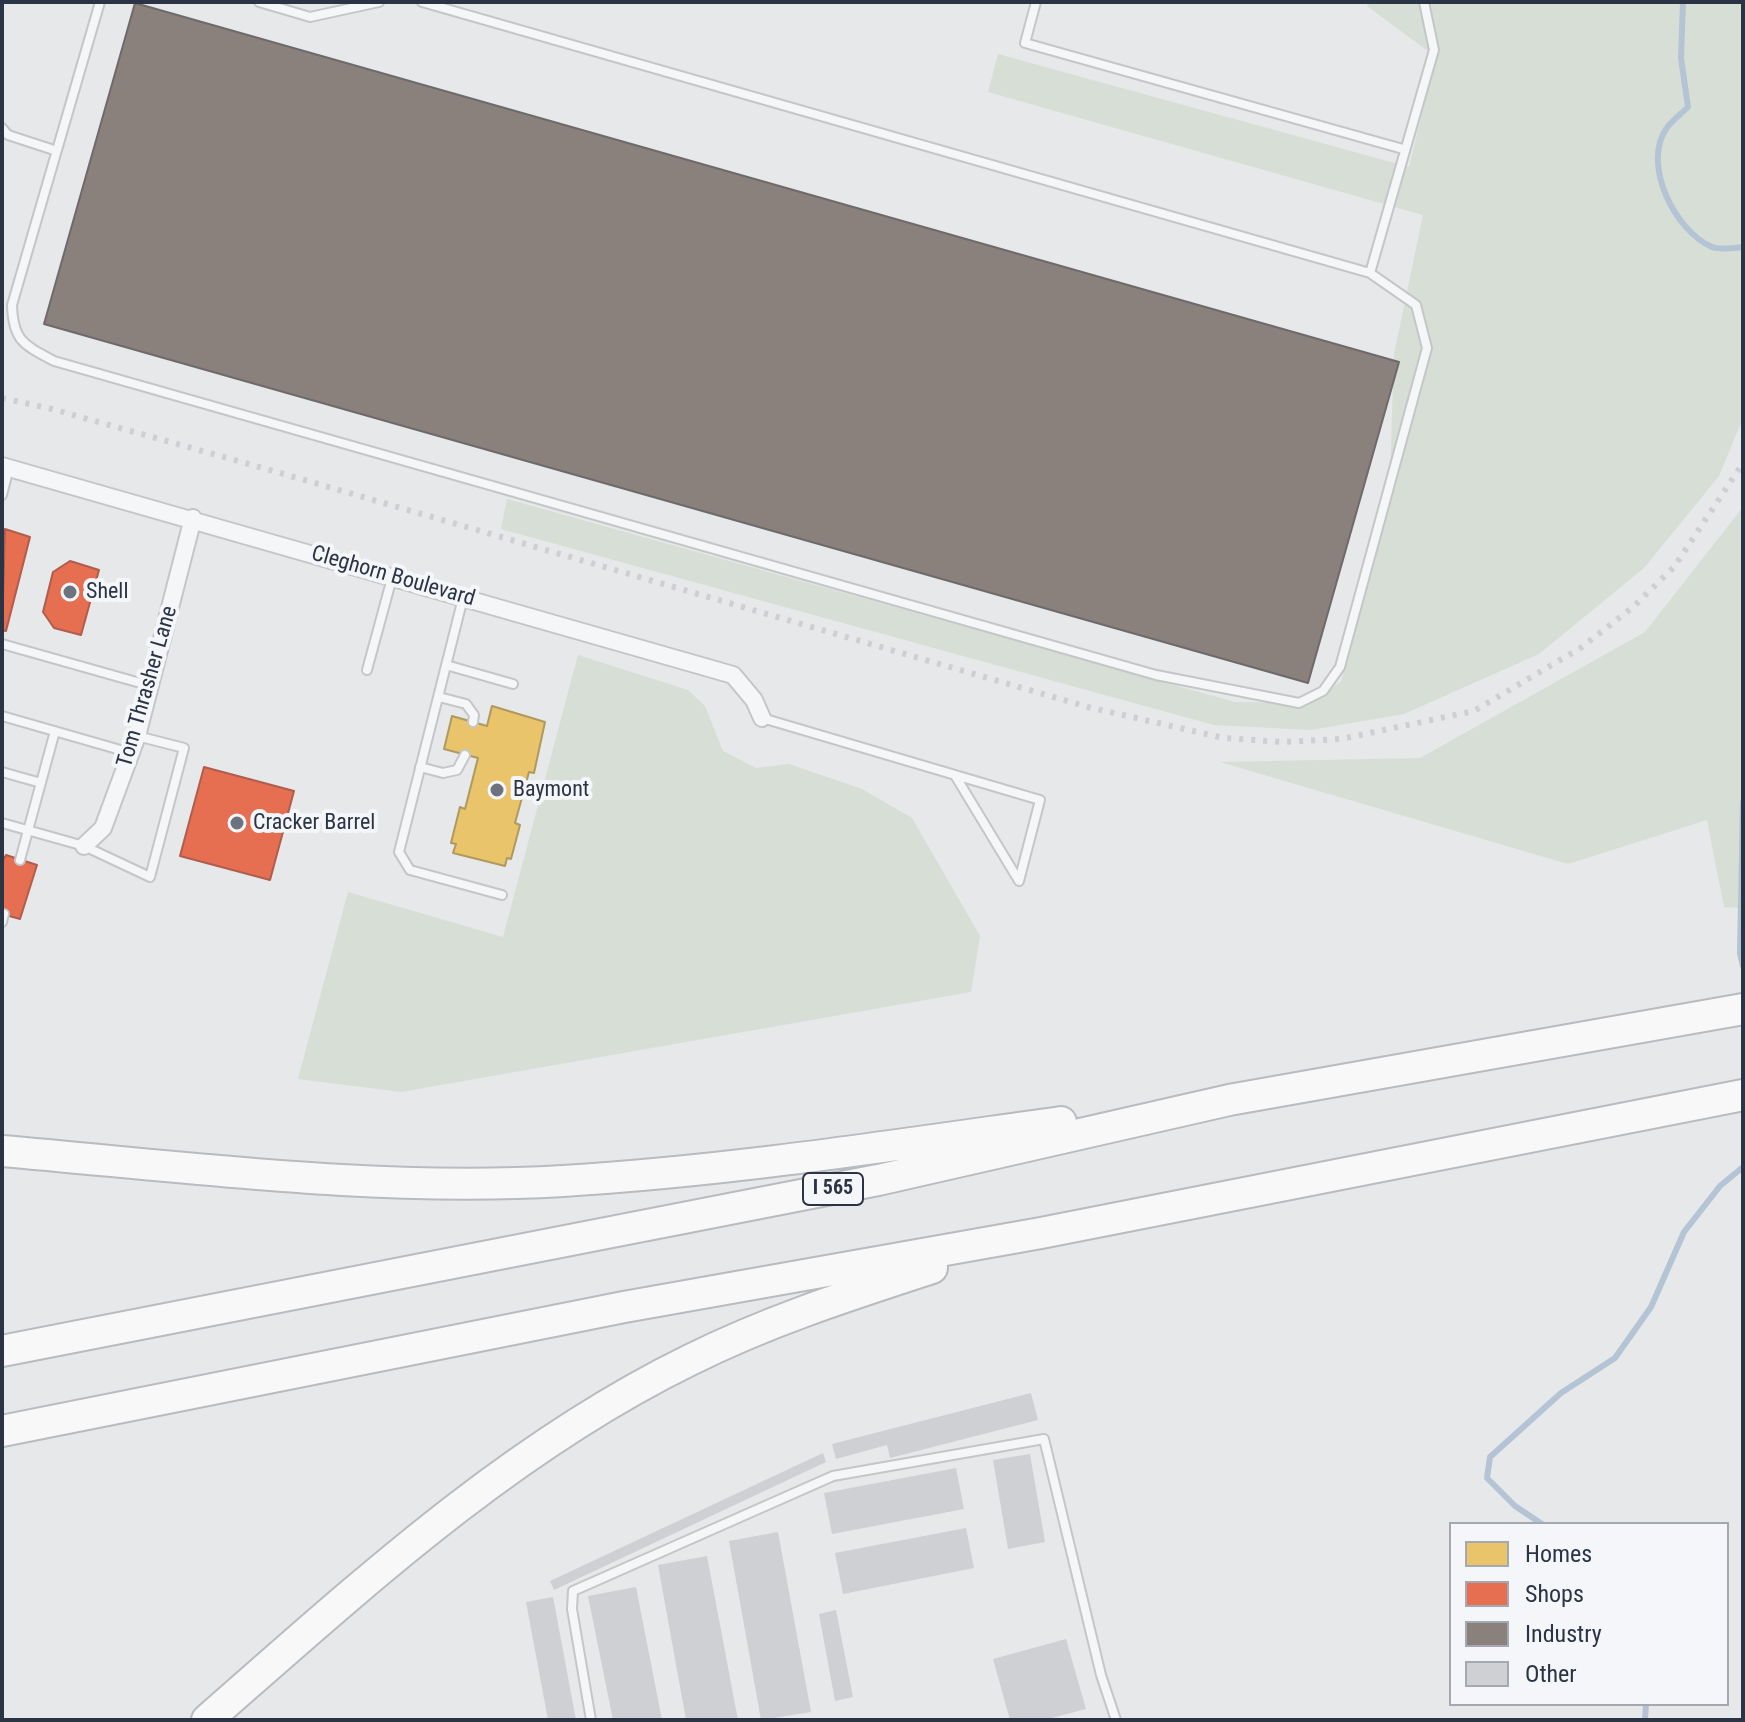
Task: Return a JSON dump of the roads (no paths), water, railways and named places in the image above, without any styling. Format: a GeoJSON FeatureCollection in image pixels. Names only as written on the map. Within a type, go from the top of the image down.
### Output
{"type":"FeatureCollection","features":[{"type":"Feature","properties":{"kind":"highway","name":"I 565"},"geometry":{"type":"LineString","coordinates":[[2,1351],[878,1180],[1229,1100],[1743,1009]]}},
{"type":"Feature","properties":{"kind":"highway"},"geometry":{"type":"LineString","coordinates":[[2,1431],[624,1307],[1041,1233],[1743,1095]]}},
{"type":"Feature","properties":{"kind":"highway"},"geometry":{"type":"LineString","coordinates":[[2,1151],[317,1178],[446,1183],[561,1181],[672,1172],[1229,1100]]}},
{"type":"Feature","properties":{"kind":"highway"},"geometry":{"type":"LineString","coordinates":[[207,1720],[438,1520],[569,1429],[687,1361],[790,1314],[1041,1233]]}},
{"type":"Feature","properties":{"kind":"street","name":"Cleghorn Boulevard"},"geometry":{"type":"LineString","coordinates":[[6,467],[193,518],[733,675],[743,684],[762,718]]}},
{"type":"Feature","properties":{"kind":"street","name":"Tom Thrasher Lane"},"geometry":{"type":"LineString","coordinates":[[84,846],[103,828],[134,745],[193,518]]}},
{"type":"Feature","properties":{"kind":"lane"},"geometry":{"type":"LineString","coordinates":[[100,2],[54,150],[12,305],[13,323],[22,343],[54,361],[1156,675],[1299,703],[1323,691],[1340,667],[1427,348],[1416,305],[1370,273],[422,2]]}},
{"type":"Feature","properties":{"kind":"lane"},"geometry":{"type":"LineString","coordinates":[[259,2],[310,17],[379,2]]}},
{"type":"Feature","properties":{"kind":"lane"},"geometry":{"type":"LineString","coordinates":[[1036,2],[1025,43],[1403,149]]}},
{"type":"Feature","properties":{"kind":"lane"},"geometry":{"type":"LineString","coordinates":[[1370,273],[1403,149],[1434,50],[1424,2]]}},
{"type":"Feature","properties":{"kind":"lane"},"geometry":{"type":"LineString","coordinates":[[4,133],[54,150]]}},
{"type":"Feature","properties":{"kind":"lane"},"geometry":{"type":"LineString","coordinates":[[2,495],[6,467]]}},
{"type":"Feature","properties":{"kind":"lane"},"geometry":{"type":"LineString","coordinates":[[367,670],[392,577]]}},
{"type":"Feature","properties":{"kind":"lane"},"geometry":{"type":"LineString","coordinates":[[464,597],[399,852],[410,870],[502,895]]}},
{"type":"Feature","properties":{"kind":"lane"},"geometry":{"type":"LineString","coordinates":[[2,644],[151,686]]}},
{"type":"Feature","properties":{"kind":"lane"},"geometry":{"type":"LineString","coordinates":[[446,665],[513,684]]}},
{"type":"Feature","properties":{"kind":"lane"},"geometry":{"type":"LineString","coordinates":[[439,697],[466,704],[474,715],[473,722]]}},
{"type":"Feature","properties":{"kind":"lane"},"geometry":{"type":"LineString","coordinates":[[2,716],[55,731],[134,745],[184,748],[150,877],[84,846],[2,823]]}},
{"type":"Feature","properties":{"kind":"lane"},"geometry":{"type":"LineString","coordinates":[[762,718],[1040,800],[1019,881],[956,777]]}},
{"type":"Feature","properties":{"kind":"lane"},"geometry":{"type":"LineString","coordinates":[[20,860],[55,731]]}},
{"type":"Feature","properties":{"kind":"lane"},"geometry":{"type":"LineString","coordinates":[[420,767],[443,773],[457,770],[465,755]]}},
{"type":"Feature","properties":{"kind":"lane"},"geometry":{"type":"LineString","coordinates":[[2,772],[41,783]]}},
{"type":"Feature","properties":{"kind":"lane"},"geometry":{"type":"LineString","coordinates":[[591,1720],[572,1609],[573,1591],[833,1476],[1044,1439],[1101,1675],[1116,1720]]}},
{"type":"Feature","properties":{"kind":"waterway"},"geometry":{"type":"LineString","coordinates":[[1683,2],[1681,58],[1688,107],[1668,126],[1660,144],[1660,178],[1675,212],[1698,239],[1715,248],[1743,247]]}},
{"type":"Feature","properties":{"kind":"waterway"},"geometry":{"type":"LineString","coordinates":[[1743,802],[1740,953],[1743,966]]}},
{"type":"Feature","properties":{"kind":"waterway"},"geometry":{"type":"LineString","coordinates":[[1539,1522],[1515,1506],[1487,1478],[1490,1457],[1561,1393],[1615,1358],[1651,1307],[1684,1232],[1720,1186],[1743,1167]]}},
{"type":"Feature","properties":{"kind":"waterway"},"geometry":{"type":"LineString","coordinates":[[1645,1720],[1646,1706]]}},
{"type":"Feature","properties":{"kind":"railway"},"geometry":{"type":"LineString","coordinates":[[2,398],[256,466],[1088,707],[1224,738],[1283,742],[1341,739],[1474,711],[1582,647],[1633,607],[1674,567],[1743,463]]}},
{"type":"Feature","properties":{"kind":"place","name":"Shell"},"geometry":{"type":"Point","coordinates":[70,592]}},
{"type":"Feature","properties":{"kind":"place","name":"Baymont"},"geometry":{"type":"Point","coordinates":[497,790]}},
{"type":"Feature","properties":{"kind":"place","name":"Cracker Barrel"},"geometry":{"type":"Point","coordinates":[237,823]}}]}
